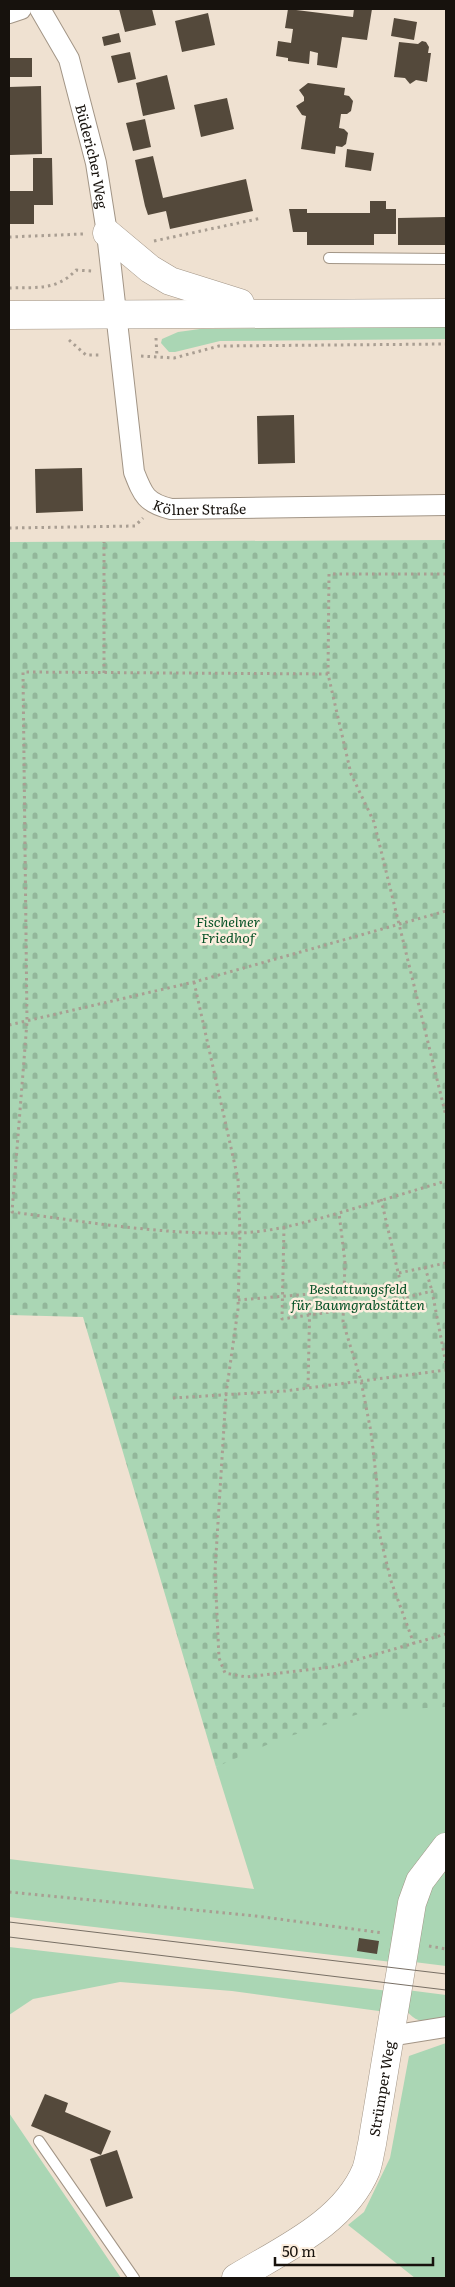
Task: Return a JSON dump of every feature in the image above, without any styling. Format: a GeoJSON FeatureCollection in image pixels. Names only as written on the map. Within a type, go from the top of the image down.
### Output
{"type":"FeatureCollection","features":[{"type":"Feature","properties":{"kind":"main road"},"geometry":{"type":"LineString","coordinates":[[107,233],[150,269],[170,281],[271,312]]}},
{"type":"Feature","properties":{"kind":"main road"},"geometry":{"type":"LineString","coordinates":[[9,315],[271,312],[446,313]]}},
{"type":"Feature","properties":{"kind":"main road","name":"Strümper Weg"},"geometry":{"type":"LineString","coordinates":[[236,2278],[310,2232],[343,2206],[356,2188],[366,2169],[372,2144],[412,1903],[420,1880],[446,1847]]}},
{"type":"Feature","properties":{"kind":"street"},"geometry":{"type":"LineString","coordinates":[[9,12],[21,9]]}},
{"type":"Feature","properties":{"kind":"street","name":"Büdericher Weg"},"geometry":{"type":"LineString","coordinates":[[40,9],[70,59],[96,164],[107,233],[116,313]]}},
{"type":"Feature","properties":{"kind":"street","name":"Kölner Straße"},"geometry":{"type":"LineString","coordinates":[[116,313],[134,472],[142,494],[156,505],[171,508],[446,505]]}},
{"type":"Feature","properties":{"kind":"street"},"geometry":{"type":"LineString","coordinates":[[390,2036],[446,2027]]}},
{"type":"Feature","properties":{"kind":"lane"},"geometry":{"type":"LineString","coordinates":[[328,258],[446,259]]}},
{"type":"Feature","properties":{"kind":"lane"},"geometry":{"type":"LineString","coordinates":[[39,2141],[134,2278]]}},
{"type":"Feature","properties":{"kind":"path"},"geometry":{"type":"LineString","coordinates":[[149,240],[157,241],[262,218]]}},
{"type":"Feature","properties":{"kind":"path"},"geometry":{"type":"LineString","coordinates":[[9,237],[107,233]]}},
{"type":"Feature","properties":{"kind":"path"},"geometry":{"type":"LineString","coordinates":[[9,288],[48,287],[67,280],[76,270],[111,273]]}},
{"type":"Feature","properties":{"kind":"path"},"geometry":{"type":"LineString","coordinates":[[121,354],[174,358],[219,346],[446,344]]}},
{"type":"Feature","properties":{"kind":"path"},"geometry":{"type":"LineString","coordinates":[[9,528],[134,526],[156,505]]}},
{"type":"Feature","properties":{"kind":"path"},"geometry":{"type":"LineString","coordinates":[[104,542],[104,673]]}},
{"type":"Feature","properties":{"kind":"path"},"geometry":{"type":"LineString","coordinates":[[446,574],[329,574],[328,674],[351,774],[374,822],[446,1116]]}},
{"type":"Feature","properties":{"kind":"path"},"geometry":{"type":"LineString","coordinates":[[328,674],[23,672],[27,1022],[12,1212],[165,1231],[240,1233],[284,1226],[339,1213],[446,1181]]}},
{"type":"Feature","properties":{"kind":"path"},"geometry":{"type":"LineString","coordinates":[[9,1026],[194,982],[446,911]]}},
{"type":"Feature","properties":{"kind":"path"},"geometry":{"type":"LineString","coordinates":[[194,982],[238,1179],[240,1233],[238,1300],[226,1394],[215,1571],[220,1658],[225,1673],[246,1677],[332,1667],[446,1634]]}},
{"type":"Feature","properties":{"kind":"path"},"geometry":{"type":"LineString","coordinates":[[381,1199],[404,1298]]}},
{"type":"Feature","properties":{"kind":"path"},"geometry":{"type":"LineString","coordinates":[[339,1213],[345,1262],[343,1322],[361,1381],[377,1484],[378,1528],[391,1581],[414,1644]]}},
{"type":"Feature","properties":{"kind":"path"},"geometry":{"type":"LineString","coordinates":[[284,1226],[282,1319],[344,1310],[432,1291]]}},
{"type":"Feature","properties":{"kind":"path"},"geometry":{"type":"LineString","coordinates":[[399,1273],[446,1263]]}},
{"type":"Feature","properties":{"kind":"path"},"geometry":{"type":"LineString","coordinates":[[425,1267],[432,1291],[446,1364]]}},
{"type":"Feature","properties":{"kind":"path"},"geometry":{"type":"LineString","coordinates":[[238,1300],[310,1294],[308,1388]]}},
{"type":"Feature","properties":{"kind":"path"},"geometry":{"type":"LineString","coordinates":[[173,1398],[308,1388],[446,1370]]}},
{"type":"Feature","properties":{"kind":"path"},"geometry":{"type":"LineString","coordinates":[[9,1892],[256,1916],[407,1936]]}},
{"type":"Feature","properties":{"kind":"green space"},"geometry":{"type":"Polygon","coordinates":[[[446,326],[446,339],[220,341],[175,352],[169,352],[161,343],[162,339],[178,332],[200,329],[446,326]]]}},
{"type":"Feature","properties":{"kind":"green space","name":"Fischelner Friedhof"},"geometry":{"type":"Polygon","coordinates":[[[446,540],[446,1707],[368,1711],[278,1740],[216,1767],[83,1317],[9,1315],[9,542],[446,540]]]}},
{"type":"Feature","properties":{"kind":"green space"},"geometry":{"type":"Polygon","coordinates":[[[446,1690],[446,1835],[392,1962],[9,1917],[9,1859],[254,1889],[216,1767],[289,1724],[446,1690]]]}},
{"type":"Feature","properties":{"kind":"green space"},"geometry":{"type":"Polygon","coordinates":[[[446,1864],[446,1966],[414,1962],[423,1911],[430,1887],[446,1864]]]}},
{"type":"Feature","properties":{"kind":"green space"},"geometry":{"type":"Polygon","coordinates":[[[9,1947],[389,1991],[386,2012],[232,1991],[120,1982],[33,1999],[9,2015],[9,1947]]]}},
{"type":"Feature","properties":{"kind":"green space"},"geometry":{"type":"Polygon","coordinates":[[[407,1990],[446,1995],[446,2020],[427,2022],[413,2017],[404,2007],[407,1990]]]}},
{"type":"Feature","properties":{"kind":"green space"},"geometry":{"type":"Polygon","coordinates":[[[446,2043],[446,2278],[415,2278],[348,2225],[364,2212],[390,2158],[409,2056],[446,2043]]]}},
{"type":"Feature","properties":{"kind":"green space"},"geometry":{"type":"Polygon","coordinates":[[[9,2113],[121,2278],[9,2278],[9,2113]]]}},
{"type":"Feature","properties":{"kind":"building"},"geometry":{"type":"Polygon","coordinates":[[[119,9],[152,9],[156,25],[125,32],[119,9]]]}},
{"type":"Feature","properties":{"kind":"building"},"geometry":{"type":"Polygon","coordinates":[[[288,9],[353,17],[354,9],[372,9],[367,40],[342,37],[337,68],[317,65],[318,53],[310,51],[309,64],[288,61],[288,58],[276,56],[278,41],[291,43],[293,29],[285,28],[288,9]]]}},
{"type":"Feature","properties":{"kind":"building"},"geometry":{"type":"Polygon","coordinates":[[[208,13],[215,45],[182,52],[175,21],[208,13]]]}},
{"type":"Feature","properties":{"kind":"building"},"geometry":{"type":"Polygon","coordinates":[[[394,18],[417,22],[414,40],[391,36],[394,18]]]}},
{"type":"Feature","properties":{"kind":"building"},"geometry":{"type":"Polygon","coordinates":[[[119,33],[121,42],[104,46],[102,37],[119,33]]]}},
{"type":"Feature","properties":{"kind":"building"},"geometry":{"type":"Polygon","coordinates":[[[422,41],[426,42],[429,47],[428,53],[431,53],[427,82],[416,80],[410,84],[405,78],[394,77],[399,42],[418,44],[422,41]]]}},
{"type":"Feature","properties":{"kind":"building"},"geometry":{"type":"Polygon","coordinates":[[[130,52],[136,79],[118,83],[111,56],[130,52]]]}},
{"type":"Feature","properties":{"kind":"building"},"geometry":{"type":"Polygon","coordinates":[[[9,58],[32,58],[32,77],[9,77],[9,58]]]}},
{"type":"Feature","properties":{"kind":"building"},"geometry":{"type":"Polygon","coordinates":[[[167,75],[175,109],[143,116],[136,83],[167,75]]]}},
{"type":"Feature","properties":{"kind":"building"},"geometry":{"type":"Polygon","coordinates":[[[308,83],[345,88],[344,95],[349,96],[353,101],[351,111],[347,114],[341,114],[339,128],[344,129],[348,133],[346,144],[342,147],[336,146],[335,154],[301,149],[306,116],[302,115],[296,106],[304,101],[304,97],[299,90],[308,83]]]}},
{"type":"Feature","properties":{"kind":"building"},"geometry":{"type":"Polygon","coordinates":[[[41,86],[42,154],[10,155],[9,87],[41,86]]]}},
{"type":"Feature","properties":{"kind":"building"},"geometry":{"type":"Polygon","coordinates":[[[227,98],[234,129],[201,137],[194,105],[227,98]]]}},
{"type":"Feature","properties":{"kind":"building"},"geometry":{"type":"Polygon","coordinates":[[[145,119],[151,147],[133,151],[126,123],[145,119]]]}},
{"type":"Feature","properties":{"kind":"building"},"geometry":{"type":"Polygon","coordinates":[[[347,149],[374,153],[371,171],[345,167],[347,149]]]}},
{"type":"Feature","properties":{"kind":"building"},"geometry":{"type":"Polygon","coordinates":[[[153,156],[163,198],[246,179],[253,211],[170,229],[166,211],[148,215],[145,206],[135,160],[153,156]]]}},
{"type":"Feature","properties":{"kind":"building"},"geometry":{"type":"Polygon","coordinates":[[[33,158],[52,158],[53,205],[34,205],[34,224],[9,224],[9,191],[33,191],[33,158]]]}},
{"type":"Feature","properties":{"kind":"building"},"geometry":{"type":"Polygon","coordinates":[[[370,201],[386,201],[386,209],[396,209],[396,234],[374,234],[374,245],[307,245],[307,232],[293,232],[289,209],[307,209],[307,213],[370,213],[370,201]]]}},
{"type":"Feature","properties":{"kind":"building"},"geometry":{"type":"Polygon","coordinates":[[[446,217],[446,245],[398,245],[398,218],[446,217]]]}},
{"type":"Feature","properties":{"kind":"building"},"geometry":{"type":"Polygon","coordinates":[[[294,415],[295,463],[258,464],[257,416],[294,415]]]}},
{"type":"Feature","properties":{"kind":"building"},"geometry":{"type":"Polygon","coordinates":[[[82,468],[83,511],[36,513],[35,469],[82,468]]]}},
{"type":"Feature","properties":{"kind":"building"},"geometry":{"type":"Polygon","coordinates":[[[359,1938],[379,1941],[377,1954],[357,1951],[359,1938]]]}},
{"type":"Feature","properties":{"kind":"building"},"geometry":{"type":"Polygon","coordinates":[[[45,2094],[68,2103],[65,2112],[111,2131],[101,2155],[31,2126],[45,2094]]]}},
{"type":"Feature","properties":{"kind":"building"},"geometry":{"type":"Polygon","coordinates":[[[117,2150],[133,2198],[106,2207],[90,2159],[117,2150]]]}},
{"type":"Feature","properties":{"kind":"tram line"},"geometry":{"type":"LineString","coordinates":[[9,1922],[446,1974]]}},
{"type":"Feature","properties":{"kind":"tram line"},"geometry":{"type":"LineString","coordinates":[[9,1937],[446,1990]]}},
{"type":"Feature","properties":{"kind":"park label","name":"Bestattungsfeld für Baumgrabstätten"},"geometry":{"type":"Point","coordinates":[358,1296]}}]}
